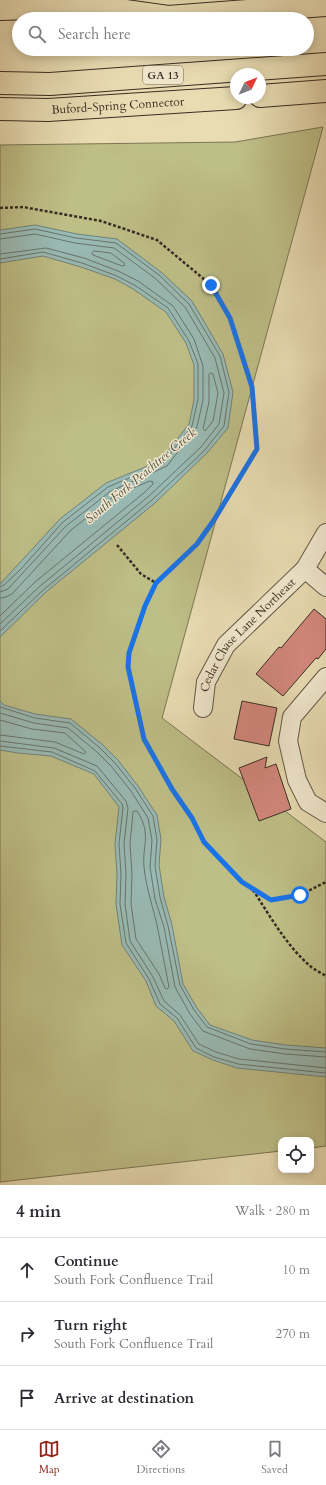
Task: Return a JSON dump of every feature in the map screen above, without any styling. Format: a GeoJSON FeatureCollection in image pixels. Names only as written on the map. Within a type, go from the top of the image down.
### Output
{"type":"FeatureCollection","features":[{"type":"Feature","properties":{"kind":"highway"},"geometry":{"type":"LineString","coordinates":[[0,9],[91,6],[140,0]]}},
{"type":"Feature","properties":{"kind":"highway"},"geometry":{"type":"LineString","coordinates":[[234,12],[326,5]]}},
{"type":"Feature","properties":{"kind":"highway"},"geometry":{"type":"LineString","coordinates":[[91,6],[133,12]]}},
{"type":"Feature","properties":{"kind":"highway","name":"Buford-Spring Connector"},"geometry":{"type":"LineString","coordinates":[[0,83],[50,84],[326,64]]}},
{"type":"Feature","properties":{"kind":"highway"},"geometry":{"type":"LineString","coordinates":[[266,96],[326,92]]}},
{"type":"Feature","properties":{"kind":"highway","name":"Buford-Spring Connector"},"geometry":{"type":"LineString","coordinates":[[0,109],[48,110],[230,98]]}},
{"type":"Feature","properties":{"kind":"street","name":"Cedar Chase Lane Northeast"},"geometry":{"type":"LineString","coordinates":[[203,708],[206,682],[226,645],[304,569],[326,533]]}},
{"type":"Feature","properties":{"kind":"street","name":"Cedar Chase Lane Northeast"},"geometry":{"type":"LineString","coordinates":[[304,569],[326,587]]}},
{"type":"Feature","properties":{"kind":"street"},"geometry":{"type":"LineString","coordinates":[[326,677],[292,717],[288,740],[297,780],[308,802],[326,812]]}},
{"type":"Feature","properties":{"kind":"path"},"geometry":{"type":"LineString","coordinates":[[0,208],[23,207],[102,221],[157,240],[211,285],[230,318],[252,387],[257,449],[214,520],[197,544],[156,583],[145,606],[129,653],[128,667],[144,739],[172,789],[192,818],[204,842],[242,882],[271,900],[300,895],[326,882]]}},
{"type":"Feature","properties":{"kind":"path"},"geometry":{"type":"LineString","coordinates":[[117,545],[141,574],[156,583]]}},
{"type":"Feature","properties":{"kind":"path"},"geometry":{"type":"LineString","coordinates":[[252,888],[282,935],[310,966],[326,976]]}},
{"type":"Feature","properties":{"kind":"green space"},"geometry":{"type":"Polygon","coordinates":[[[323,127],[162,718],[326,842],[326,1146],[314,1148],[314,1137],[278,1137],[278,1151],[0,1182],[0,145],[235,142],[323,127]]]}},
{"type":"Feature","properties":{"kind":"water","name":"South Fork Peachtree Creek"},"geometry":{"type":"Polygon","coordinates":[[[35,225],[77,234],[117,239],[161,272],[192,301],[223,354],[233,392],[228,428],[207,453],[155,503],[45,593],[0,637],[0,584],[60,519],[106,483],[160,461],[189,424],[194,400],[194,365],[186,343],[166,312],[133,289],[115,279],[81,267],[43,256],[0,263],[0,230],[35,225]]]}},
{"type":"Feature","properties":{"kind":"water"},"geometry":{"type":"Polygon","coordinates":[[[0,701],[4,705],[35,714],[71,719],[103,745],[118,760],[138,786],[157,815],[161,839],[159,865],[164,897],[172,925],[183,984],[197,1008],[210,1025],[252,1040],[286,1045],[326,1048],[326,1077],[237,1068],[193,1051],[174,1021],[156,1006],[146,981],[122,945],[116,904],[117,874],[115,844],[119,807],[94,774],[51,756],[0,750],[0,701]]]}},
{"type":"Feature","properties":{"kind":"building"},"geometry":{"type":"Polygon","coordinates":[[[314,609],[326,619],[326,649],[318,659],[316,658],[283,696],[256,674],[279,647],[281,648],[314,609]]]}},
{"type":"Feature","properties":{"kind":"building"},"geometry":{"type":"Polygon","coordinates":[[[242,701],[277,708],[269,746],[234,739],[242,701]]]}},
{"type":"Feature","properties":{"kind":"building"},"geometry":{"type":"Polygon","coordinates":[[[267,757],[265,768],[276,764],[291,809],[259,821],[239,768],[267,757]]]}},
{"type":"Feature","properties":{"kind":"route"},"geometry":{"type":"LineString","coordinates":[[211,285],[230,318],[252,387],[257,449],[214,520],[197,544],[156,583],[145,606],[129,653],[128,667],[144,739],[172,789],[192,818],[204,842],[242,882],[271,900],[300,895]]}}]}
